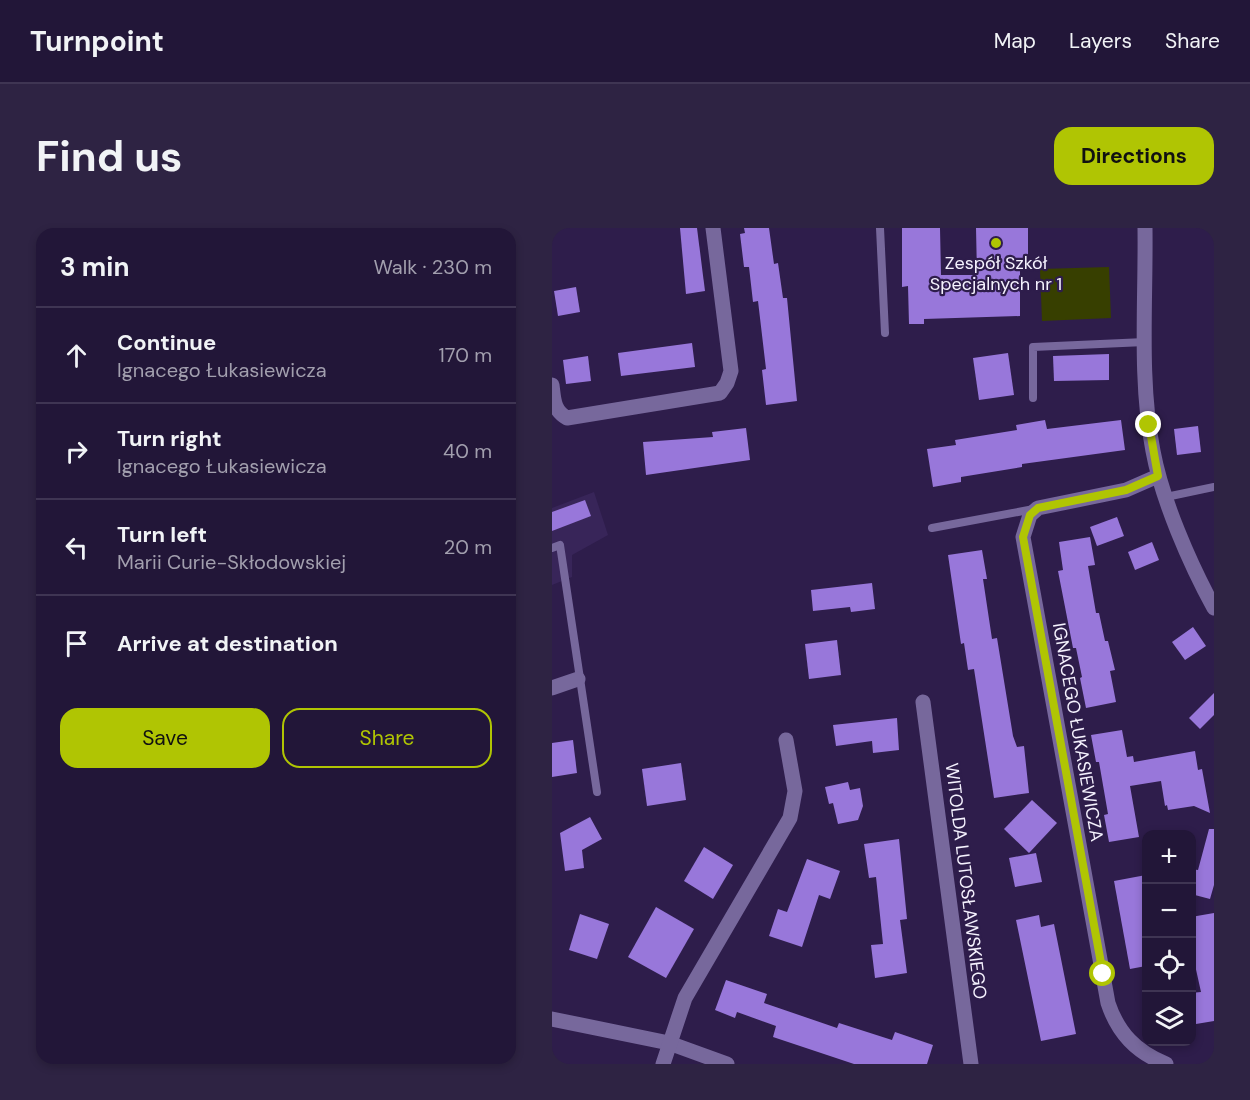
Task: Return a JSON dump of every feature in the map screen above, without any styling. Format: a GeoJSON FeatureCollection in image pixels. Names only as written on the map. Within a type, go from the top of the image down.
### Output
{"type":"FeatureCollection","features":[{"type":"Feature","properties":{"kind":"street"},"geometry":{"type":"LineString","coordinates":[[552,385],[555,406],[559,413],[567,418],[720,393],[731,371],[713,228]]}},
{"type":"Feature","properties":{"kind":"street"},"geometry":{"type":"LineString","coordinates":[[1145,228],[1145,342],[1149,425],[1158,476],[1214,608]]}},
{"type":"Feature","properties":{"kind":"street"},"geometry":{"type":"LineString","coordinates":[[1038,508],[1126,490],[1158,476]]}},
{"type":"Feature","properties":{"kind":"street","name":"IGNACEGO ŁUKASIEWICZA"},"geometry":{"type":"LineString","coordinates":[[1038,508],[1030,515],[1025,525],[1025,554],[1108,1003],[1119,1029],[1130,1042],[1152,1058],[1166,1064]]}},
{"type":"Feature","properties":{"kind":"street"},"geometry":{"type":"LineString","coordinates":[[552,688],[578,680]]}},
{"type":"Feature","properties":{"kind":"street","name":"WITOLDA LUTOSŁAWSKIEGO"},"geometry":{"type":"LineString","coordinates":[[923,702],[971,1064]]}},
{"type":"Feature","properties":{"kind":"street"},"geometry":{"type":"LineString","coordinates":[[663,1064],[685,998],[790,818],[795,791],[786,740]]}},
{"type":"Feature","properties":{"kind":"street"},"geometry":{"type":"LineString","coordinates":[[552,1019],[669,1043],[727,1064]]}},
{"type":"Feature","properties":{"kind":"lane"},"geometry":{"type":"LineString","coordinates":[[880,228],[885,333]]}},
{"type":"Feature","properties":{"kind":"lane"},"geometry":{"type":"LineString","coordinates":[[1033,398],[1033,347],[1145,342]]}},
{"type":"Feature","properties":{"kind":"lane"},"geometry":{"type":"LineString","coordinates":[[1166,497],[1214,487]]}},
{"type":"Feature","properties":{"kind":"lane"},"geometry":{"type":"LineString","coordinates":[[932,528],[1038,508]]}},
{"type":"Feature","properties":{"kind":"lane"},"geometry":{"type":"LineString","coordinates":[[552,548],[560,545],[578,680],[597,792]]}},
{"type":"Feature","properties":{"kind":"shaded area"},"geometry":{"type":"Polygon","coordinates":[[[594,492],[608,535],[572,555],[572,577],[552,585],[552,508],[594,492]]]}},
{"type":"Feature","properties":{"kind":"green space"},"geometry":{"type":"Polygon","coordinates":[[[1109,267],[1111,318],[1042,321],[1040,269],[1109,267]]]}},
{"type":"Feature","properties":{"kind":"building"},"geometry":{"type":"Polygon","coordinates":[[[680,228],[697,228],[705,291],[686,294],[680,228]]]}},
{"type":"Feature","properties":{"kind":"building"},"geometry":{"type":"Polygon","coordinates":[[[744,228],[769,228],[774,264],[778,263],[783,298],[787,298],[797,401],[766,405],[762,370],[766,369],[758,301],[753,302],[749,267],[744,267],[740,234],[745,233],[744,228]]]}},
{"type":"Feature","properties":{"kind":"building"},"geometry":{"type":"Polygon","coordinates":[[[902,228],[940,228],[941,275],[977,275],[976,228],[1028,228],[1028,259],[1020,259],[1020,316],[924,319],[924,324],[909,324],[908,286],[902,287],[902,228]]]}},
{"type":"Feature","properties":{"kind":"building"},"geometry":{"type":"Polygon","coordinates":[[[576,287],[580,312],[558,316],[554,291],[576,287]]]}},
{"type":"Feature","properties":{"kind":"building"},"geometry":{"type":"Polygon","coordinates":[[[692,343],[695,367],[621,376],[618,353],[692,343]]]}},
{"type":"Feature","properties":{"kind":"building"},"geometry":{"type":"Polygon","coordinates":[[[1008,353],[1014,395],[979,400],[973,358],[1008,353]]]}},
{"type":"Feature","properties":{"kind":"building"},"geometry":{"type":"Polygon","coordinates":[[[1109,354],[1109,380],[1054,381],[1053,356],[1109,354]]]}},
{"type":"Feature","properties":{"kind":"building"},"geometry":{"type":"Polygon","coordinates":[[[588,356],[591,381],[566,384],[563,360],[588,356]]]}},
{"type":"Feature","properties":{"kind":"building"},"geometry":{"type":"Polygon","coordinates":[[[1045,420],[1047,429],[1121,420],[1125,450],[1022,464],[1022,467],[961,477],[961,482],[933,487],[927,449],[956,445],[955,440],[1017,430],[1016,425],[1045,420]]]}},
{"type":"Feature","properties":{"kind":"building"},"geometry":{"type":"Polygon","coordinates":[[[1198,426],[1201,452],[1177,455],[1174,429],[1198,426]]]}},
{"type":"Feature","properties":{"kind":"building"},"geometry":{"type":"Polygon","coordinates":[[[746,428],[750,460],[646,475],[643,442],[713,437],[712,432],[746,428]]]}},
{"type":"Feature","properties":{"kind":"building"},"geometry":{"type":"Polygon","coordinates":[[[585,500],[591,516],[552,531],[552,512],[585,500]]]}},
{"type":"Feature","properties":{"kind":"building"},"geometry":{"type":"Polygon","coordinates":[[[1117,517],[1124,536],[1097,546],[1090,527],[1117,517]]]}},
{"type":"Feature","properties":{"kind":"building"},"geometry":{"type":"Polygon","coordinates":[[[1090,537],[1095,565],[1088,566],[1096,613],[1099,613],[1115,670],[1110,671],[1116,702],[1086,708],[1080,678],[1082,677],[1076,648],[1073,648],[1058,571],[1063,570],[1059,542],[1090,537]]]}},
{"type":"Feature","properties":{"kind":"building"},"geometry":{"type":"Polygon","coordinates":[[[1152,542],[1159,560],[1135,570],[1128,552],[1152,542]]]}},
{"type":"Feature","properties":{"kind":"building"},"geometry":{"type":"Polygon","coordinates":[[[982,550],[987,579],[983,579],[992,639],[997,638],[1013,736],[1017,747],[1024,746],[1029,793],[994,798],[974,669],[968,670],[964,643],[961,644],[948,555],[982,550]]]}},
{"type":"Feature","properties":{"kind":"building"},"geometry":{"type":"Polygon","coordinates":[[[872,583],[875,609],[851,612],[850,607],[813,611],[811,590],[872,583]]]}},
{"type":"Feature","properties":{"kind":"building"},"geometry":{"type":"Polygon","coordinates":[[[1193,627],[1206,646],[1185,660],[1172,642],[1193,627]]]}},
{"type":"Feature","properties":{"kind":"building"},"geometry":{"type":"Polygon","coordinates":[[[837,640],[841,675],[809,679],[805,644],[837,640]]]}},
{"type":"Feature","properties":{"kind":"building"},"geometry":{"type":"Polygon","coordinates":[[[1214,693],[1214,715],[1200,729],[1189,718],[1214,693]]]}},
{"type":"Feature","properties":{"kind":"building"},"geometry":{"type":"Polygon","coordinates":[[[897,718],[899,750],[873,753],[872,741],[836,746],[833,725],[897,718]]]}},
{"type":"Feature","properties":{"kind":"building"},"geometry":{"type":"Polygon","coordinates":[[[1122,730],[1127,757],[1133,756],[1134,762],[1195,751],[1198,770],[1202,769],[1210,813],[1194,806],[1168,810],[1167,805],[1165,806],[1161,781],[1130,786],[1139,837],[1109,842],[1104,815],[1108,814],[1099,762],[1096,762],[1091,735],[1122,730]]]}},
{"type":"Feature","properties":{"kind":"building"},"geometry":{"type":"Polygon","coordinates":[[[573,740],[577,773],[552,777],[552,743],[573,740]]]}},
{"type":"Feature","properties":{"kind":"building"},"geometry":{"type":"Polygon","coordinates":[[[681,763],[686,800],[647,806],[642,769],[681,763]]]}},
{"type":"Feature","properties":{"kind":"building"},"geometry":{"type":"Polygon","coordinates":[[[848,782],[850,790],[860,788],[863,806],[858,820],[838,824],[833,803],[829,804],[825,787],[848,782]]]}},
{"type":"Feature","properties":{"kind":"building"},"geometry":{"type":"Polygon","coordinates":[[[1032,800],[1057,823],[1029,853],[1004,829],[1032,800]]]}},
{"type":"Feature","properties":{"kind":"building"},"geometry":{"type":"Polygon","coordinates":[[[590,817],[602,839],[582,850],[584,868],[565,871],[560,833],[590,817]]]}},
{"type":"Feature","properties":{"kind":"building"},"geometry":{"type":"Polygon","coordinates":[[[1209,829],[1214,829],[1214,885],[1210,899],[1196,895],[1196,870],[1198,870],[1209,829]]]}},
{"type":"Feature","properties":{"kind":"building"},"geometry":{"type":"Polygon","coordinates":[[[899,839],[907,919],[900,920],[907,973],[875,978],[871,945],[883,944],[876,877],[869,878],[864,844],[899,839]]]}},
{"type":"Feature","properties":{"kind":"building"},"geometry":{"type":"Polygon","coordinates":[[[704,847],[733,865],[713,899],[684,881],[704,847]]]}},
{"type":"Feature","properties":{"kind":"building"},"geometry":{"type":"Polygon","coordinates":[[[1036,853],[1042,882],[1015,887],[1009,858],[1036,853]]]}},
{"type":"Feature","properties":{"kind":"building"},"geometry":{"type":"Polygon","coordinates":[[[807,859],[840,871],[830,899],[819,895],[802,947],[769,936],[778,909],[787,912],[807,859]]]}},
{"type":"Feature","properties":{"kind":"building"},"geometry":{"type":"Polygon","coordinates":[[[1142,876],[1142,967],[1130,969],[1114,881],[1142,876]]]}},
{"type":"Feature","properties":{"kind":"building"},"geometry":{"type":"Polygon","coordinates":[[[656,907],[694,929],[666,978],[628,957],[656,907]]]}},
{"type":"Feature","properties":{"kind":"building"},"geometry":{"type":"Polygon","coordinates":[[[1214,913],[1214,1021],[1196,1024],[1196,992],[1201,992],[1196,970],[1196,916],[1214,913]]]}},
{"type":"Feature","properties":{"kind":"building"},"geometry":{"type":"Polygon","coordinates":[[[580,914],[609,924],[597,959],[569,950],[580,914]]]}},
{"type":"Feature","properties":{"kind":"building"},"geometry":{"type":"Polygon","coordinates":[[[1039,915],[1041,927],[1054,924],[1076,1034],[1041,1041],[1016,920],[1039,915]]]}},
{"type":"Feature","properties":{"kind":"building"},"geometry":{"type":"Polygon","coordinates":[[[726,980],[767,994],[764,1003],[837,1028],[839,1023],[892,1040],[895,1032],[933,1045],[927,1064],[854,1064],[773,1037],[776,1026],[737,1012],[735,1018],[715,1010],[726,980]]]}},
{"type":"Feature","properties":{"kind":"place","name":"Zespół Szkół Specjalnych nr 1"},"geometry":{"type":"Point","coordinates":[996,243]}},
{"type":"Feature","properties":{"kind":"route"},"geometry":{"type":"LineString","coordinates":[[1103,974],[1023,537],[1030,515],[1038,508],[1126,490],[1158,476],[1149,425]]}}]}
